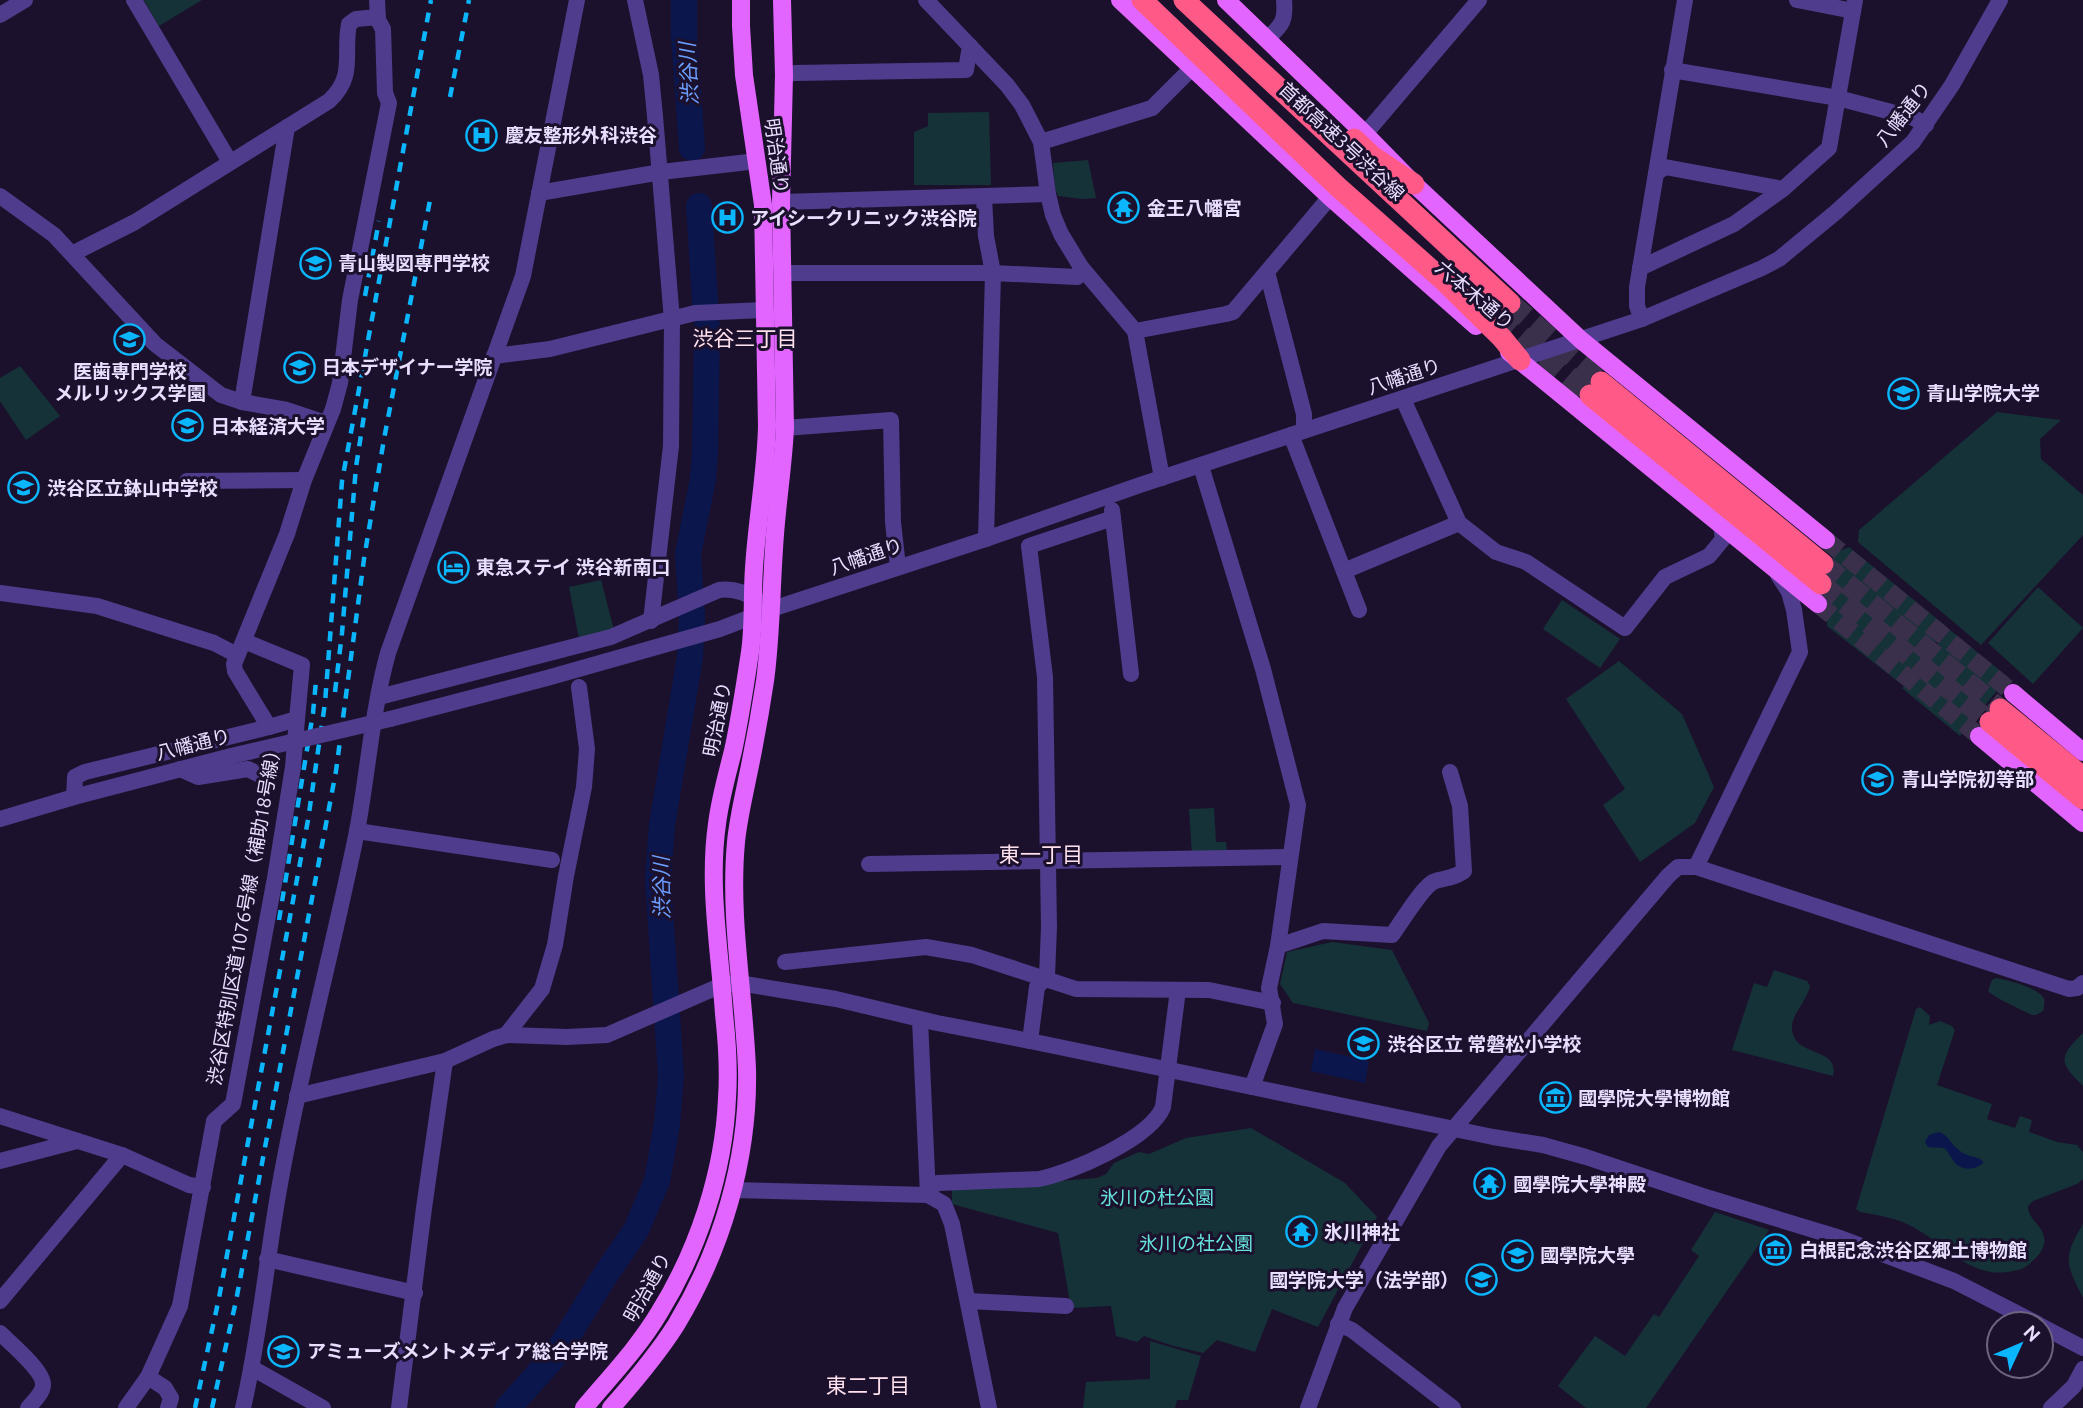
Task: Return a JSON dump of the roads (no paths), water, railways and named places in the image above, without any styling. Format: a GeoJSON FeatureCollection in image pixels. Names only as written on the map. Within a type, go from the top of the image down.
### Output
{"type":"FeatureCollection","features":[{"type":"Feature","properties":{"kind":"highway"},"geometry":{"type":"LineString","coordinates":[[1142,0],[1349,176],[1414,184]]}},
{"type":"Feature","properties":{"kind":"highway","name":"首都高速3号渋谷線"},"geometry":{"type":"LineString","coordinates":[[1157,0],[1349,176],[1504,309]]}},
{"type":"Feature","properties":{"kind":"highway","name":"首都高速3号渋谷線"},"geometry":{"type":"LineString","coordinates":[[1184,0],[1349,176]]}},
{"type":"Feature","properties":{"kind":"highway"},"geometry":{"type":"LineString","coordinates":[[1203,0],[1349,176],[1520,360]]}},
{"type":"Feature","properties":{"kind":"highway"},"geometry":{"type":"LineString","coordinates":[[1595,388],[1821,584]]}},
{"type":"Feature","properties":{"kind":"highway"},"geometry":{"type":"LineString","coordinates":[[1995,715],[2083,777]]}},
{"type":"Feature","properties":{"kind":"highway"},"geometry":{"type":"LineString","coordinates":[[1995,715],[2083,799]]}},
{"type":"Feature","properties":{"kind":"main road","name":"明治通り"},"geometry":{"type":"LineString","coordinates":[[611,1408],[650,1361],[685,1308],[712,1253],[732,1190],[744,1130],[744,1015],[731,984],[714,871],[717,823],[750,655],[754,567],[766,455],[763,205],[744,75],[741,0]]}},
{"type":"Feature","properties":{"kind":"main road","name":"明治通り"},"geometry":{"type":"LineString","coordinates":[[583,1408],[623,1363],[658,1315],[682,1271],[704,1214],[719,1157],[727,1099],[736,843],[765,681],[785,428],[781,202],[784,75],[782,0]]}},
{"type":"Feature","properties":{"kind":"main road"},"geometry":{"type":"LineString","coordinates":[[1120,0],[1192,68],[1349,176]]}},
{"type":"Feature","properties":{"kind":"main road","name":"六本木通り"},"geometry":{"type":"LineString","coordinates":[[1226,0],[1414,184],[1581,340],[1826,540]]}},
{"type":"Feature","properties":{"kind":"main road"},"geometry":{"type":"LineString","coordinates":[[1520,360],[1775,569],[1821,584]]}},
{"type":"Feature","properties":{"kind":"main road"},"geometry":{"type":"LineString","coordinates":[[1995,715],[2083,752]]}},
{"type":"Feature","properties":{"kind":"main road"},"geometry":{"type":"LineString","coordinates":[[1995,715],[2083,822]]}},
{"type":"Feature","properties":{"kind":"street"},"geometry":{"type":"LineString","coordinates":[[0,15],[25,0]]}},
{"type":"Feature","properties":{"kind":"street"},"geometry":{"type":"LineString","coordinates":[[135,0],[230,162]]}},
{"type":"Feature","properties":{"kind":"street"},"geometry":{"type":"LineString","coordinates":[[240,648],[287,534],[340,383],[350,300],[389,103],[385,93],[383,29],[378,20],[377,0]]}},
{"type":"Feature","properties":{"kind":"street"},"geometry":{"type":"LineString","coordinates":[[243,1408],[297,1096],[357,831],[380,683],[388,653],[523,276],[577,0]]}},
{"type":"Feature","properties":{"kind":"street"},"geometry":{"type":"LineString","coordinates":[[635,0],[650,75],[672,320],[671,446],[651,621]]}},
{"type":"Feature","properties":{"kind":"street"},"geometry":{"type":"LineString","coordinates":[[926,0],[1007,85],[1022,105],[1041,142],[1048,194],[1061,234],[1081,267],[1135,331],[1162,478]]}},
{"type":"Feature","properties":{"kind":"street"},"geometry":{"type":"LineString","coordinates":[[1267,39],[1282,24],[1284,0]]}},
{"type":"Feature","properties":{"kind":"street"},"geometry":{"type":"LineString","coordinates":[[1364,134],[1479,0]]}},
{"type":"Feature","properties":{"kind":"street"},"geometry":{"type":"LineString","coordinates":[[1642,319],[1636,297],[1685,0]]}},
{"type":"Feature","properties":{"kind":"street"},"geometry":{"type":"LineString","coordinates":[[1640,268],[1734,224],[1783,190],[1829,148],[1854,6],[1797,0]]}},
{"type":"Feature","properties":{"kind":"street","name":"八幡通り"},"geometry":{"type":"LineString","coordinates":[[0,819],[180,769],[547,678],[711,632],[772,609],[1642,319],[1737,280],[1779,259],[1896,159],[1926,125],[2000,0]]}},
{"type":"Feature","properties":{"kind":"street"},"geometry":{"type":"LineString","coordinates":[[72,254],[135,222],[328,100],[339,90],[345,76],[349,24],[356,19],[378,20]]}},
{"type":"Feature","properties":{"kind":"street"},"geometry":{"type":"LineString","coordinates":[[784,75],[966,70],[970,46]]}},
{"type":"Feature","properties":{"kind":"street"},"geometry":{"type":"LineString","coordinates":[[1041,142],[1152,108],[1192,68]]}},
{"type":"Feature","properties":{"kind":"street"},"geometry":{"type":"LineString","coordinates":[[1672,70],[1838,99],[1914,118],[1926,125]]}},
{"type":"Feature","properties":{"kind":"street"},"geometry":{"type":"LineString","coordinates":[[242,402],[287,127]]}},
{"type":"Feature","properties":{"kind":"street"},"geometry":{"type":"LineString","coordinates":[[539,193],[660,172],[757,161]]}},
{"type":"Feature","properties":{"kind":"street"},"geometry":{"type":"LineString","coordinates":[[1656,173],[1665,167],[1783,190]]}},
{"type":"Feature","properties":{"kind":"street"},"geometry":{"type":"LineString","coordinates":[[1135,331],[1233,312],[1349,176]]}},
{"type":"Feature","properties":{"kind":"street"},"geometry":{"type":"LineString","coordinates":[[781,202],[1048,194]]}},
{"type":"Feature","properties":{"kind":"street"},"geometry":{"type":"LineString","coordinates":[[0,196],[54,235],[155,344],[221,395],[286,410],[326,423]]}},
{"type":"Feature","properties":{"kind":"street"},"geometry":{"type":"LineString","coordinates":[[985,197],[986,236],[993,273],[986,539]]}},
{"type":"Feature","properties":{"kind":"street"},"geometry":{"type":"LineString","coordinates":[[782,281],[787,273],[993,273],[1077,277],[1081,267]]}},
{"type":"Feature","properties":{"kind":"street"},"geometry":{"type":"LineString","coordinates":[[1267,272],[1304,414],[1297,433],[1359,610]]}},
{"type":"Feature","properties":{"kind":"street"},"geometry":{"type":"LineString","coordinates":[[494,356],[550,349],[692,314],[765,310]]}},
{"type":"Feature","properties":{"kind":"street"},"geometry":{"type":"LineString","coordinates":[[1403,399],[1459,523],[1496,552],[1525,562],[1625,628],[1665,578],[1709,556],[1723,539],[1721,526]]}},
{"type":"Feature","properties":{"kind":"street"},"geometry":{"type":"LineString","coordinates":[[785,428],[891,420],[898,567]]}},
{"type":"Feature","properties":{"kind":"street"},"geometry":{"type":"LineString","coordinates":[[1201,466],[1256,646],[1297,805],[1278,946],[1269,988],[1275,1024],[1252,1087]]}},
{"type":"Feature","properties":{"kind":"street"},"geometry":{"type":"LineString","coordinates":[[187,481],[304,480]]}},
{"type":"Feature","properties":{"kind":"street"},"geometry":{"type":"LineString","coordinates":[[1110,496],[1131,674]]}},
{"type":"Feature","properties":{"kind":"street"},"geometry":{"type":"LineString","coordinates":[[1030,1041],[1037,987],[1047,976],[1048,860],[1045,677],[1029,547],[1113,518]]}},
{"type":"Feature","properties":{"kind":"street"},"geometry":{"type":"LineString","coordinates":[[1344,571],[1459,523]]}},
{"type":"Feature","properties":{"kind":"street"},"geometry":{"type":"LineString","coordinates":[[1696,866],[1800,652],[1789,592],[1775,569]]}},
{"type":"Feature","properties":{"kind":"street"},"geometry":{"type":"LineString","coordinates":[[379,697],[611,637],[713,593],[729,589],[753,597],[772,609]]}},
{"type":"Feature","properties":{"kind":"street"},"geometry":{"type":"LineString","coordinates":[[0,593],[96,606],[214,643],[302,665],[297,719]]}},
{"type":"Feature","properties":{"kind":"street","name":"渋谷区特別区道1076号線（補助18号線）"},"geometry":{"type":"LineString","coordinates":[[126,1408],[148,1377],[180,1306],[214,1121],[233,1104],[293,766],[297,719],[269,727],[236,671],[234,664],[240,648]]}},
{"type":"Feature","properties":{"kind":"street"},"geometry":{"type":"LineString","coordinates":[[506,1035],[542,989],[555,945],[584,786],[587,749],[579,687]]}},
{"type":"Feature","properties":{"kind":"street"},"geometry":{"type":"LineString","coordinates":[[74,797],[75,777],[85,772],[269,727]]}},
{"type":"Feature","properties":{"kind":"street"},"geometry":{"type":"LineString","coordinates":[[180,769],[198,777],[248,769],[258,774]]}},
{"type":"Feature","properties":{"kind":"street"},"geometry":{"type":"LineString","coordinates":[[1278,946],[1323,931],[1392,935],[1406,913],[1433,882],[1456,877],[1464,871],[1460,806],[1450,772]]}},
{"type":"Feature","properties":{"kind":"street"},"geometry":{"type":"LineString","coordinates":[[357,831],[552,860]]}},
{"type":"Feature","properties":{"kind":"street"},"geometry":{"type":"LineString","coordinates":[[869,864],[1290,857]]}},
{"type":"Feature","properties":{"kind":"street"},"geometry":{"type":"LineString","coordinates":[[1308,1408],[1345,1308],[1439,1146],[1678,867],[1696,866],[2069,989],[2080,987],[2083,983]]}},
{"type":"Feature","properties":{"kind":"street"},"geometry":{"type":"LineString","coordinates":[[785,962],[926,947],[972,955],[1076,989],[1209,990],[1273,1003]]}},
{"type":"Feature","properties":{"kind":"street"},"geometry":{"type":"LineString","coordinates":[[297,1096],[445,1061],[506,1035],[599,1037],[731,984],[836,999],[920,1020],[1542,1145],[1840,1238],[1954,1281],[2011,1310]]}},
{"type":"Feature","properties":{"kind":"street"},"geometry":{"type":"LineString","coordinates":[[928,1192],[938,1183],[1040,1179],[1054,1176],[1124,1145],[1150,1124],[1161,1112],[1178,990]]}},
{"type":"Feature","properties":{"kind":"street"},"geometry":{"type":"LineString","coordinates":[[920,1020],[928,1192]]}},
{"type":"Feature","properties":{"kind":"street"},"geometry":{"type":"LineString","coordinates":[[399,1408],[445,1061]]}},
{"type":"Feature","properties":{"kind":"street"},"geometry":{"type":"LineString","coordinates":[[0,1116],[122,1154],[189,1185],[203,1187]]}},
{"type":"Feature","properties":{"kind":"street"},"geometry":{"type":"LineString","coordinates":[[0,1161],[80,1140]]}},
{"type":"Feature","properties":{"kind":"street"},"geometry":{"type":"LineString","coordinates":[[0,1301],[122,1154]]}},
{"type":"Feature","properties":{"kind":"street"},"geometry":{"type":"LineString","coordinates":[[732,1190],[928,1192],[944,1205],[952,1224],[989,1408]]}},
{"type":"Feature","properties":{"kind":"street"},"geometry":{"type":"LineString","coordinates":[[267,1259],[415,1293]]}},
{"type":"Feature","properties":{"kind":"street"},"geometry":{"type":"LineString","coordinates":[[968,1301],[1066,1306]]}},
{"type":"Feature","properties":{"kind":"street"},"geometry":{"type":"LineString","coordinates":[[1338,1324],[1352,1330],[1453,1408]]}},
{"type":"Feature","properties":{"kind":"street"},"geometry":{"type":"LineString","coordinates":[[0,1333],[40,1374],[44,1383],[43,1389],[28,1408]]}},
{"type":"Feature","properties":{"kind":"street"},"geometry":{"type":"LineString","coordinates":[[2055,1333],[2083,1348]]}},
{"type":"Feature","properties":{"kind":"street"},"geometry":{"type":"LineString","coordinates":[[252,1368],[323,1408]]}},
{"type":"Feature","properties":{"kind":"street"},"geometry":{"type":"LineString","coordinates":[[2051,1408],[2074,1386],[2083,1369]]}},
{"type":"Feature","properties":{"kind":"street"},"geometry":{"type":"LineString","coordinates":[[148,1377],[165,1388],[171,1398],[168,1408]]}},
{"type":"Feature","properties":{"kind":"waterway","name":"渋谷川"},"geometry":{"type":"LineString","coordinates":[[684,0],[692,148]]}},
{"type":"Feature","properties":{"kind":"waterway","name":"渋谷川"},"geometry":{"type":"LineString","coordinates":[[699,206],[705,301]]}},
{"type":"Feature","properties":{"kind":"waterway","name":"渋谷川"},"geometry":{"type":"LineString","coordinates":[[508,1408],[557,1353],[636,1230],[657,1181],[667,1124],[671,1076],[658,880],[662,825],[690,657],[692,616],[688,554],[703,479],[707,326]]}},
{"type":"Feature","properties":{"kind":"tunnel"},"geometry":{"type":"LineString","coordinates":[[1510,303],[1601,382]]}},
{"type":"Feature","properties":{"kind":"tunnel"},"geometry":{"type":"LineString","coordinates":[[1498,315],[1590,395]]}},
{"type":"Feature","properties":{"kind":"tunnel"},"geometry":{"type":"LineString","coordinates":[[1826,540],[2013,693]]}},
{"type":"Feature","properties":{"kind":"tunnel"},"geometry":{"type":"LineString","coordinates":[[1823,564],[2000,709]]}},
{"type":"Feature","properties":{"kind":"tunnel"},"geometry":{"type":"LineString","coordinates":[[1821,584],[1990,722]]}},
{"type":"Feature","properties":{"kind":"tunnel"},"geometry":{"type":"LineString","coordinates":[[1818,604],[1979,736]]}},
{"type":"Feature","properties":{"kind":"railway"},"geometry":{"type":"LineString","coordinates":[[195,1408],[219,1298],[308,820],[325,703],[342,481],[431,0]]}},
{"type":"Feature","properties":{"kind":"railway"},"geometry":{"type":"LineString","coordinates":[[450,97],[469,0]]}},
{"type":"Feature","properties":{"kind":"railway"},"geometry":{"type":"LineString","coordinates":[[212,1408],[236,1301],[336,771],[364,559],[431,195]]}},
{"type":"Feature","properties":{"kind":"railway"},"geometry":{"type":"LineString","coordinates":[[365,296],[379,221]]}},
{"type":"Feature","properties":{"kind":"railway"},"geometry":{"type":"LineString","coordinates":[[335,692],[356,467],[368,390]]}},
{"type":"Feature","properties":{"kind":"railway"},"geometry":{"type":"LineString","coordinates":[[279,920],[316,681]]}},
{"type":"Feature","properties":{"kind":"place","name":"慶友整形外科渋谷"},"geometry":{"type":"Point","coordinates":[482,135]}},
{"type":"Feature","properties":{"kind":"place","name":"金王八幡宮"},"geometry":{"type":"Point","coordinates":[1124,208]}},
{"type":"Feature","properties":{"kind":"place","name":"アイシークリニック渋谷院"},"geometry":{"type":"Point","coordinates":[727,218]}},
{"type":"Feature","properties":{"kind":"place","name":"青山製図専門学校"},"geometry":{"type":"Point","coordinates":[315,263]}},
{"type":"Feature","properties":{"kind":"place","name":"医歯専門学校 メルリックス学園"},"geometry":{"type":"Point","coordinates":[130,340]}},
{"type":"Feature","properties":{"kind":"place","name":"日本デザイナー学院"},"geometry":{"type":"Point","coordinates":[299,367]}},
{"type":"Feature","properties":{"kind":"place","name":"青山学院大学"},"geometry":{"type":"Point","coordinates":[1903,393]}},
{"type":"Feature","properties":{"kind":"place","name":"日本経済大学"},"geometry":{"type":"Point","coordinates":[188,426]}},
{"type":"Feature","properties":{"kind":"place","name":"渋谷区立鉢山中学校"},"geometry":{"type":"Point","coordinates":[24,488]}},
{"type":"Feature","properties":{"kind":"place","name":"東急ステイ 渋谷新南口"},"geometry":{"type":"Point","coordinates":[453,567]}},
{"type":"Feature","properties":{"kind":"place","name":"青山学院初等部"},"geometry":{"type":"Point","coordinates":[1878,779]}},
{"type":"Feature","properties":{"kind":"place","name":"渋谷区立 常磐松小学校"},"geometry":{"type":"Point","coordinates":[1364,1044]}},
{"type":"Feature","properties":{"kind":"place","name":"國學院大學博物館"},"geometry":{"type":"Point","coordinates":[1555,1098]}},
{"type":"Feature","properties":{"kind":"place","name":"國學院大學神殿"},"geometry":{"type":"Point","coordinates":[1490,1184]}},
{"type":"Feature","properties":{"kind":"place","name":"氷川神社"},"geometry":{"type":"Point","coordinates":[1301,1232]}},
{"type":"Feature","properties":{"kind":"place","name":"白根記念渋谷区郷土博物館"},"geometry":{"type":"Point","coordinates":[1776,1250]}},
{"type":"Feature","properties":{"kind":"place","name":"國學院大學"},"geometry":{"type":"Point","coordinates":[1517,1255]}},
{"type":"Feature","properties":{"kind":"place","name":"國学院大学（法学部）"},"geometry":{"type":"Point","coordinates":[1482,1280]}},
{"type":"Feature","properties":{"kind":"place","name":"アミューズメントメディア総合学院"},"geometry":{"type":"Point","coordinates":[284,1351]}},
{"type":"Feature","properties":{"kind":"district","name":"渋谷三丁目"},"geometry":{"type":"Point","coordinates":[745,338]}},
{"type":"Feature","properties":{"kind":"district","name":"東一丁目"},"geometry":{"type":"Point","coordinates":[1041,854]}},
{"type":"Feature","properties":{"kind":"district","name":"東二丁目"},"geometry":{"type":"Point","coordinates":[868,1385]}},
{"type":"Feature","properties":{"kind":"park label","name":"氷川の杜公園"},"geometry":{"type":"Point","coordinates":[1157,1197]}},
{"type":"Feature","properties":{"kind":"park label","name":"氷川の社公園"},"geometry":{"type":"Point","coordinates":[1196,1243]}}]}
